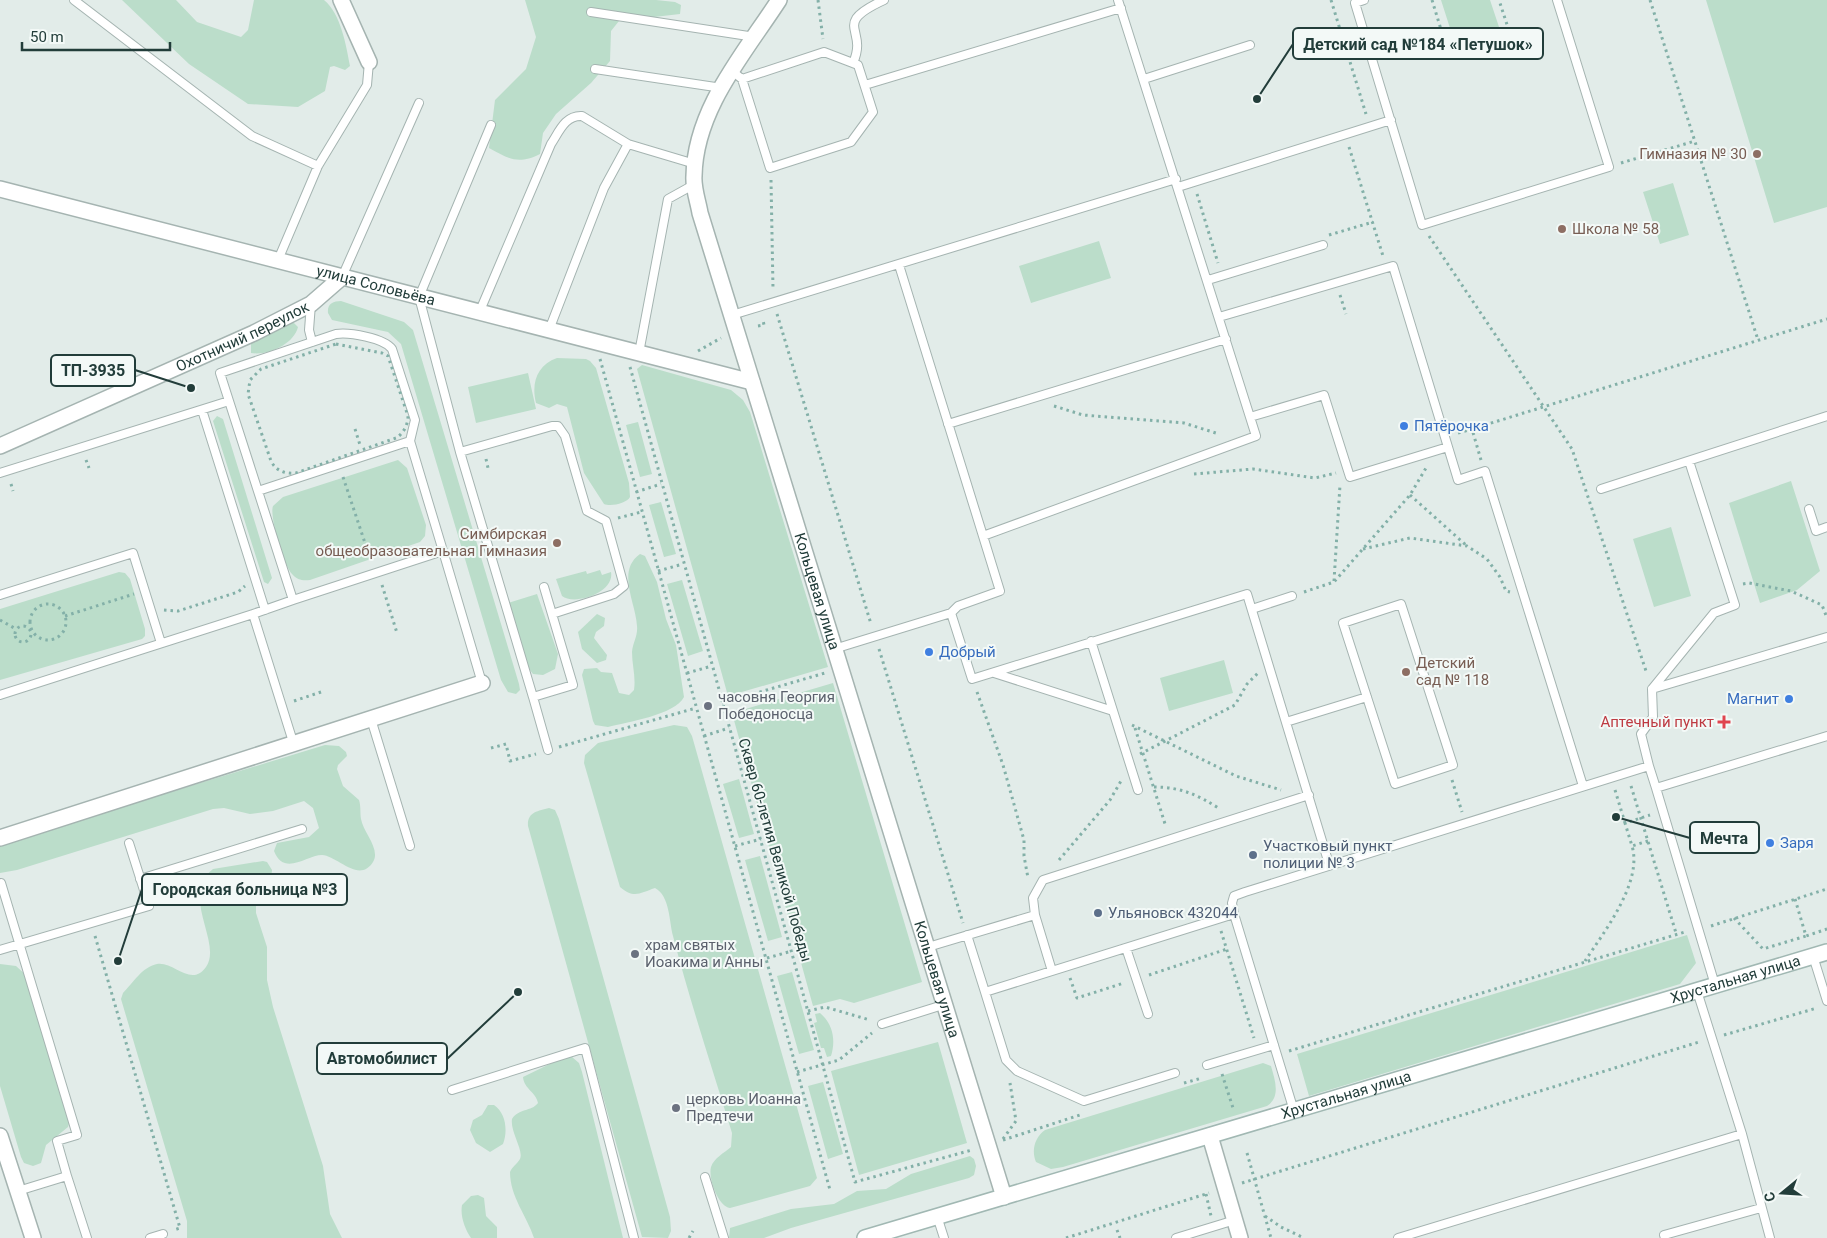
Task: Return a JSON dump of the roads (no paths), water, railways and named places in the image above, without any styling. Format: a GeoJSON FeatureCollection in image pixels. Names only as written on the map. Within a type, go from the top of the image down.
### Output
{"type":"FeatureCollection","features":[{"type":"Feature","properties":{"kind":"street"},"geometry":{"type":"LineString","coordinates":[[341,0],[369,62]]}},
{"type":"Feature","properties":{"kind":"street","name":"Кольцевая улица"},"geometry":{"type":"LineString","coordinates":[[778,0],[755,37],[737,75],[722,88],[707,113],[696,147],[695,184],[700,213],[1004,1196]]}},
{"type":"Feature","properties":{"kind":"street","name":"улица Соловьёва"},"geometry":{"type":"LineString","coordinates":[[0,189],[752,382]]}},
{"type":"Feature","properties":{"kind":"street","name":"Охотничий переулок"},"geometry":{"type":"LineString","coordinates":[[0,446],[254,333],[311,304],[342,277]]}},
{"type":"Feature","properties":{"kind":"street"},"geometry":{"type":"LineString","coordinates":[[0,838],[482,683]]}},
{"type":"Feature","properties":{"kind":"street","name":"Хрустальная улица"},"geometry":{"type":"LineString","coordinates":[[865,1238],[891,1234],[937,1216],[1294,1112],[1820,954]]}},
{"type":"Feature","properties":{"kind":"street"},"geometry":{"type":"LineString","coordinates":[[0,1136],[33,1238]]}},
{"type":"Feature","properties":{"kind":"street"},"geometry":{"type":"LineString","coordinates":[[1210,1136],[1240,1238]]}},
{"type":"Feature","properties":{"kind":"lane"},"geometry":{"type":"LineString","coordinates":[[74,0],[252,136],[318,166]]}},
{"type":"Feature","properties":{"kind":"lane"},"geometry":{"type":"LineString","coordinates":[[852,62],[858,45],[852,26],[854,20],[862,12],[884,0]]}},
{"type":"Feature","properties":{"kind":"lane"},"geometry":{"type":"LineString","coordinates":[[1364,0],[1355,3],[1422,225],[1609,167],[1557,0]]}},
{"type":"Feature","properties":{"kind":"lane"},"geometry":{"type":"LineString","coordinates":[[865,85],[1119,4],[1256,436],[983,536]]}},
{"type":"Feature","properties":{"kind":"lane"},"geometry":{"type":"LineString","coordinates":[[591,12],[755,37]]}},
{"type":"Feature","properties":{"kind":"lane"},"geometry":{"type":"LineString","coordinates":[[1144,79],[1250,45]]}},
{"type":"Feature","properties":{"kind":"lane"},"geometry":{"type":"LineString","coordinates":[[824,52],[852,62],[858,65],[873,112],[851,142],[770,168],[737,75],[824,52]]}},
{"type":"Feature","properties":{"kind":"lane"},"geometry":{"type":"LineString","coordinates":[[278,260],[318,166],[367,85],[369,62]]}},
{"type":"Feature","properties":{"kind":"lane"},"geometry":{"type":"LineString","coordinates":[[595,69],[722,88]]}},
{"type":"Feature","properties":{"kind":"lane"},"geometry":{"type":"LineString","coordinates":[[342,277],[419,103]]}},
{"type":"Feature","properties":{"kind":"lane"},"geometry":{"type":"LineString","coordinates":[[479,313],[551,144],[567,121],[574,116],[582,116],[628,144],[695,164]]}},
{"type":"Feature","properties":{"kind":"lane"},"geometry":{"type":"LineString","coordinates":[[732,315],[1177,183],[1194,182],[1391,120]]}},
{"type":"Feature","properties":{"kind":"lane"},"geometry":{"type":"LineString","coordinates":[[491,125],[419,297],[460,452],[548,750]]}},
{"type":"Feature","properties":{"kind":"lane"},"geometry":{"type":"LineString","coordinates":[[549,330],[604,188],[628,144]]}},
{"type":"Feature","properties":{"kind":"lane"},"geometry":{"type":"LineString","coordinates":[[632,352],[668,199],[695,184]]}},
{"type":"Feature","properties":{"kind":"lane"},"geometry":{"type":"LineString","coordinates":[[1208,280],[1323,245]]}},
{"type":"Feature","properties":{"kind":"lane"},"geometry":{"type":"LineString","coordinates":[[834,649],[951,613],[958,606],[1000,591],[899,265]]}},
{"type":"Feature","properties":{"kind":"lane"},"geometry":{"type":"LineString","coordinates":[[1219,317],[1393,266],[1458,480],[1485,471],[1583,786]]}},
{"type":"Feature","properties":{"kind":"lane"},"geometry":{"type":"LineString","coordinates":[[311,304],[310,330],[312,342]]}},
{"type":"Feature","properties":{"kind":"lane"},"geometry":{"type":"LineString","coordinates":[[293,600],[220,373],[336,334],[347,333],[389,345],[415,420],[410,441],[482,683]]}},
{"type":"Feature","properties":{"kind":"lane"},"geometry":{"type":"LineString","coordinates":[[948,424],[1226,339]]}},
{"type":"Feature","properties":{"kind":"lane"},"geometry":{"type":"LineString","coordinates":[[1250,417],[1324,395],[1350,477],[1448,447]]}},
{"type":"Feature","properties":{"kind":"lane"},"geometry":{"type":"LineString","coordinates":[[0,473],[229,401]]}},
{"type":"Feature","properties":{"kind":"lane"},"geometry":{"type":"LineString","coordinates":[[202,410],[265,610]]}},
{"type":"Feature","properties":{"kind":"lane"},"geometry":{"type":"LineString","coordinates":[[1601,489],[1827,416]]}},
{"type":"Feature","properties":{"kind":"lane"},"geometry":{"type":"LineString","coordinates":[[460,452],[552,426],[558,426],[565,436],[587,511],[606,521],[624,586],[614,594],[552,614]]}},
{"type":"Feature","properties":{"kind":"lane"},"geometry":{"type":"LineString","coordinates":[[258,491],[410,441]]}},
{"type":"Feature","properties":{"kind":"lane"},"geometry":{"type":"LineString","coordinates":[[1689,461],[1735,605],[1714,613],[1652,689],[1653,717],[1641,734],[1715,985]]}},
{"type":"Feature","properties":{"kind":"lane"},"geometry":{"type":"LineString","coordinates":[[1809,509],[1816,531],[1827,527]]}},
{"type":"Feature","properties":{"kind":"lane"},"geometry":{"type":"LineString","coordinates":[[0,695],[443,551]]}},
{"type":"Feature","properties":{"kind":"lane"},"geometry":{"type":"LineString","coordinates":[[0,595],[133,552],[162,643]]}},
{"type":"Feature","properties":{"kind":"lane"},"geometry":{"type":"LineString","coordinates":[[533,697],[573,685],[544,587]]}},
{"type":"Feature","properties":{"kind":"lane"},"geometry":{"type":"LineString","coordinates":[[951,613],[972,679],[1247,594],[1330,864]]}},
{"type":"Feature","properties":{"kind":"lane"},"geometry":{"type":"LineString","coordinates":[[1252,609],[1292,596]]}},
{"type":"Feature","properties":{"kind":"lane"},"geometry":{"type":"LineString","coordinates":[[1401,604],[1453,765],[1395,784],[1367,696],[1343,623],[1401,604]]}},
{"type":"Feature","properties":{"kind":"lane"},"geometry":{"type":"LineString","coordinates":[[253,614],[294,745]]}},
{"type":"Feature","properties":{"kind":"lane"},"geometry":{"type":"LineString","coordinates":[[1652,689],[1827,637]]}},
{"type":"Feature","properties":{"kind":"lane"},"geometry":{"type":"LineString","coordinates":[[1091,641],[1138,790]]}},
{"type":"Feature","properties":{"kind":"lane"},"geometry":{"type":"LineString","coordinates":[[994,673],[1113,710]]}},
{"type":"Feature","properties":{"kind":"lane"},"geometry":{"type":"LineString","coordinates":[[1286,722],[1367,696]]}},
{"type":"Feature","properties":{"kind":"lane"},"geometry":{"type":"LineString","coordinates":[[371,719],[410,846]]}},
{"type":"Feature","properties":{"kind":"lane"},"geometry":{"type":"LineString","coordinates":[[1656,788],[1827,736]]}},
{"type":"Feature","properties":{"kind":"lane"},"geometry":{"type":"LineString","coordinates":[[1294,1112],[1234,914],[1232,903],[1234,896],[1330,864],[1649,766]]}},
{"type":"Feature","properties":{"kind":"lane"},"geometry":{"type":"LineString","coordinates":[[1052,971],[1035,915],[1033,898],[1043,880],[1308,796]]}},
{"type":"Feature","properties":{"kind":"lane"},"geometry":{"type":"LineString","coordinates":[[140,879],[302,829]]}},
{"type":"Feature","properties":{"kind":"lane"},"geometry":{"type":"LineString","coordinates":[[0,950],[148,906],[129,843]]}},
{"type":"Feature","properties":{"kind":"lane"},"geometry":{"type":"LineString","coordinates":[[0,882],[77,1135],[57,1141],[87,1238]]}},
{"type":"Feature","properties":{"kind":"lane"},"geometry":{"type":"LineString","coordinates":[[985,992],[1234,914]]}},
{"type":"Feature","properties":{"kind":"lane"},"geometry":{"type":"LineString","coordinates":[[928,947],[1035,915]]}},
{"type":"Feature","properties":{"kind":"lane"},"geometry":{"type":"LineString","coordinates":[[967,935],[1006,1060],[1017,1072],[1084,1102],[1175,1073]]}},
{"type":"Feature","properties":{"kind":"lane"},"geometry":{"type":"LineString","coordinates":[[1126,948],[1148,1014]]}},
{"type":"Feature","properties":{"kind":"lane"},"geometry":{"type":"LineString","coordinates":[[1820,954],[1827,1001]]}},
{"type":"Feature","properties":{"kind":"lane"},"geometry":{"type":"LineString","coordinates":[[1697,991],[1742,1134],[1770,1238]]}},
{"type":"Feature","properties":{"kind":"lane"},"geometry":{"type":"LineString","coordinates":[[882,1024],[946,1004]]}},
{"type":"Feature","properties":{"kind":"lane"},"geometry":{"type":"LineString","coordinates":[[1207,1065],[1274,1045]]}},
{"type":"Feature","properties":{"kind":"lane"},"geometry":{"type":"LineString","coordinates":[[452,1090],[585,1048],[634,1238]]}},
{"type":"Feature","properties":{"kind":"lane"},"geometry":{"type":"LineString","coordinates":[[1398,1238],[1742,1134]]}},
{"type":"Feature","properties":{"kind":"lane"},"geometry":{"type":"LineString","coordinates":[[18,1191],[67,1176]]}},
{"type":"Feature","properties":{"kind":"lane"},"geometry":{"type":"LineString","coordinates":[[706,1177],[724,1238]]}},
{"type":"Feature","properties":{"kind":"lane"},"geometry":{"type":"LineString","coordinates":[[1665,1238],[1664,1235],[1761,1208]]}},
{"type":"Feature","properties":{"kind":"lane"},"geometry":{"type":"LineString","coordinates":[[937,1216],[944,1238]]}},
{"type":"Feature","properties":{"kind":"lane"},"geometry":{"type":"LineString","coordinates":[[1176,1238],[1235,1220]]}},
{"type":"Feature","properties":{"kind":"lane"},"geometry":{"type":"LineString","coordinates":[[150,1238],[163,1234]]}},
{"type":"Feature","properties":{"kind":"place","name":"Детский сад №184 «Петушок»"},"geometry":{"type":"Point","coordinates":[1257,99]}},
{"type":"Feature","properties":{"kind":"place","name":"Гимназия № 30"},"geometry":{"type":"Point","coordinates":[1757,154]}},
{"type":"Feature","properties":{"kind":"place","name":"Школа № 58"},"geometry":{"type":"Point","coordinates":[1562,229]}},
{"type":"Feature","properties":{"kind":"place","name":"ТП-3935"},"geometry":{"type":"Point","coordinates":[191,388]}},
{"type":"Feature","properties":{"kind":"place","name":"Пятёрочка"},"geometry":{"type":"Point","coordinates":[1404,426]}},
{"type":"Feature","properties":{"kind":"place","name":"Симбирская общеобразовательная Гимназия"},"geometry":{"type":"Point","coordinates":[557,543]}},
{"type":"Feature","properties":{"kind":"place","name":"Добрый"},"geometry":{"type":"Point","coordinates":[929,652]}},
{"type":"Feature","properties":{"kind":"place","name":"Детский сад № 118"},"geometry":{"type":"Point","coordinates":[1406,672]}},
{"type":"Feature","properties":{"kind":"place","name":"Магнит"},"geometry":{"type":"Point","coordinates":[1789,699]}},
{"type":"Feature","properties":{"kind":"place","name":"часовня Георгия Победоносца"},"geometry":{"type":"Point","coordinates":[708,706]}},
{"type":"Feature","properties":{"kind":"place","name":"Аптечный пункт"},"geometry":{"type":"Point","coordinates":[1724,722]}},
{"type":"Feature","properties":{"kind":"place","name":"Мечта"},"geometry":{"type":"Point","coordinates":[1616,817]}},
{"type":"Feature","properties":{"kind":"place","name":"Заря"},"geometry":{"type":"Point","coordinates":[1770,843]}},
{"type":"Feature","properties":{"kind":"place","name":"Участковый пункт полиции № 3"},"geometry":{"type":"Point","coordinates":[1253,855]}},
{"type":"Feature","properties":{"kind":"place","name":"Ульяновск 432044"},"geometry":{"type":"Point","coordinates":[1098,913]}},
{"type":"Feature","properties":{"kind":"place","name":"храм святых Иоакима и Анны"},"geometry":{"type":"Point","coordinates":[635,954]}},
{"type":"Feature","properties":{"kind":"place","name":"Городская больница №3"},"geometry":{"type":"Point","coordinates":[118,961]}},
{"type":"Feature","properties":{"kind":"place","name":"Автомобилист"},"geometry":{"type":"Point","coordinates":[518,992]}},
{"type":"Feature","properties":{"kind":"place","name":"церковь Иоанна Предтечи"},"geometry":{"type":"Point","coordinates":[676,1108]}}]}
